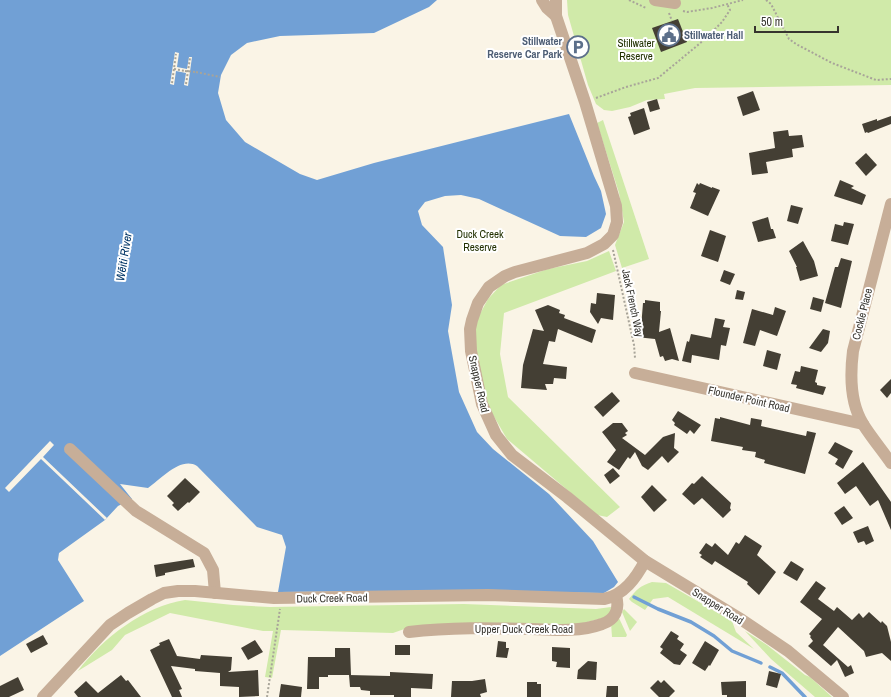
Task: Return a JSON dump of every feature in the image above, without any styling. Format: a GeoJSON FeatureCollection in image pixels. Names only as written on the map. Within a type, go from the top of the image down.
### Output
{"type":"FeatureCollection","features":[{"type":"Feature","properties":{"kind":"street","name":"Snapper Road"},"geometry":{"type":"LineString","coordinates":[[542,0],[546,8],[556,16]]}},
{"type":"Feature","properties":{"kind":"street","name":"Snapper Road"},"geometry":{"type":"LineString","coordinates":[[556,0],[556,16],[585,102],[614,198],[617,222],[613,235],[604,244],[592,250],[515,272],[496,281],[483,295],[474,312],[470,328],[471,351],[482,404],[493,429],[506,449],[512,455],[568,497],[645,561],[742,620],[788,651],[843,697]]}},
{"type":"Feature","properties":{"kind":"street"},"geometry":{"type":"LineString","coordinates":[[655,0],[675,3]]}},
{"type":"Feature","properties":{"kind":"street","name":"Cockle Place"},"geometry":{"type":"LineString","coordinates":[[891,204],[852,357],[851,370],[852,391],[863,424],[891,462]]}},
{"type":"Feature","properties":{"kind":"street","name":"Flounder Point Road"},"geometry":{"type":"LineString","coordinates":[[635,373],[863,424]]}},
{"type":"Feature","properties":{"kind":"street"},"geometry":{"type":"LineString","coordinates":[[70,449],[136,511],[204,553],[213,570],[215,593]]}},
{"type":"Feature","properties":{"kind":"street"},"geometry":{"type":"LineString","coordinates":[[616,596],[634,578],[645,561]]}},
{"type":"Feature","properties":{"kind":"street","name":"Duck Creek Road"},"geometry":{"type":"LineString","coordinates":[[43,697],[110,626],[128,612],[164,593],[187,590],[274,598],[488,595],[597,599],[616,596]]}},
{"type":"Feature","properties":{"kind":"street","name":"Upper Duck Creek Road"},"geometry":{"type":"LineString","coordinates":[[409,632],[446,628],[545,630],[591,627],[603,624],[612,618],[618,610],[619,603],[616,596]]}},
{"type":"Feature","properties":{"kind":"path"},"geometry":{"type":"LineString","coordinates":[[766,0],[771,4],[789,39],[796,44],[832,64],[876,80],[891,79]]}},
{"type":"Feature","properties":{"kind":"path"},"geometry":{"type":"LineString","coordinates":[[585,102],[626,87],[658,78],[704,40],[722,22],[730,10],[727,4]]}},
{"type":"Feature","properties":{"kind":"path"},"geometry":{"type":"LineString","coordinates":[[172,83],[176,54]]}},
{"type":"Feature","properties":{"kind":"path"},"geometry":{"type":"LineString","coordinates":[[186,84],[190,58]]}},
{"type":"Feature","properties":{"kind":"path"},"geometry":{"type":"LineString","coordinates":[[174,69],[220,76]]}},
{"type":"Feature","properties":{"kind":"path"},"geometry":{"type":"LineString","coordinates":[[184,71],[184,69],[188,70]]}},
{"type":"Feature","properties":{"kind":"path","name":"Jack French Way"},"geometry":{"type":"LineString","coordinates":[[614,252],[634,344],[635,358]]}},
{"type":"Feature","properties":{"kind":"path"},"geometry":{"type":"LineString","coordinates":[[267,697],[281,605]]}},
{"type":"Feature","properties":{"kind":"green space","name":"Stillwater Reserve"},"geometry":{"type":"Polygon","coordinates":[[[567,0],[891,0],[891,85],[695,88],[664,94],[665,99],[647,100],[630,107],[612,111],[604,110],[596,104],[588,85],[568,15],[567,0]]]}},
{"type":"Feature","properties":{"kind":"green space"},"geometry":{"type":"Polygon","coordinates":[[[603,120],[649,259],[622,268],[615,245],[624,222],[619,193],[597,123],[603,120]]]}},
{"type":"Feature","properties":{"kind":"green space"},"geometry":{"type":"Polygon","coordinates":[[[609,251],[616,271],[504,313],[500,354],[508,397],[620,507],[607,517],[597,515],[507,439],[489,408],[475,356],[474,325],[488,299],[501,285],[548,269],[587,261],[609,251]]]}},
{"type":"Feature","properties":{"kind":"green space"},"geometry":{"type":"Polygon","coordinates":[[[652,582],[666,583],[732,621],[736,632],[754,649],[668,597],[653,599],[645,610],[629,599],[639,588],[652,582]]]}},
{"type":"Feature","properties":{"kind":"green space"},"geometry":{"type":"Polygon","coordinates":[[[185,600],[270,607],[464,604],[596,609],[611,607],[610,616],[580,624],[410,627],[393,633],[281,630],[272,678],[265,677],[273,631],[263,631],[170,613],[125,635],[112,650],[78,671],[100,647],[126,625],[154,609],[170,603],[185,600]]]}},
{"type":"Feature","properties":{"kind":"green space"},"geometry":{"type":"Polygon","coordinates":[[[624,609],[637,622],[630,631],[622,612],[624,609]]]}},
{"type":"Feature","properties":{"kind":"green space"},"geometry":{"type":"Polygon","coordinates":[[[618,616],[627,635],[626,637],[612,637],[611,623],[618,616]]]}},
{"type":"Feature","properties":{"kind":"green space"},"geometry":{"type":"Polygon","coordinates":[[[745,631],[767,645],[805,675],[810,677],[832,697],[815,697],[771,659],[745,631]]]}},
{"type":"Feature","properties":{"kind":"water","name":"Wēiti River"},"geometry":{"type":"Polygon","coordinates":[[[0,0],[437,0],[429,7],[374,33],[280,36],[247,43],[231,55],[221,75],[218,93],[226,120],[245,142],[300,174],[317,180],[374,163],[569,114],[601,191],[606,214],[601,228],[586,237],[560,236],[479,199],[461,195],[445,196],[425,202],[418,211],[422,225],[443,247],[452,305],[448,331],[459,392],[477,432],[493,449],[549,494],[593,541],[618,582],[614,587],[604,593],[408,591],[278,592],[286,547],[282,535],[257,527],[197,466],[184,464],[171,470],[148,488],[120,484],[132,499],[118,506],[105,520],[59,553],[58,560],[84,601],[0,656],[0,0]]]}},
{"type":"Feature","properties":{"kind":"pier"},"geometry":{"type":"Polygon","coordinates":[[[175,52],[179,53],[177,67],[187,69],[189,57],[192,57],[188,86],[184,85],[186,73],[176,71],[174,85],[170,84],[175,52]]]}},
{"type":"Feature","properties":{"kind":"pier"},"geometry":{"type":"Polygon","coordinates":[[[50,441],[54,445],[43,457],[107,518],[105,520],[41,459],[9,492],[5,488],[50,441]]]}},
{"type":"Feature","properties":{"kind":"building","name":"Stillwater Hall"},"geometry":{"type":"Polygon","coordinates":[[[678,19],[687,42],[661,52],[652,28],[678,19]]]}},
{"type":"Feature","properties":{"kind":"building"},"geometry":{"type":"Polygon","coordinates":[[[753,91],[760,110],[743,116],[737,97],[753,91]]]}},
{"type":"Feature","properties":{"kind":"building"},"geometry":{"type":"Polygon","coordinates":[[[657,99],[660,109],[650,112],[647,102],[657,99]]]}},
{"type":"Feature","properties":{"kind":"building"},"geometry":{"type":"Polygon","coordinates":[[[644,108],[650,129],[634,135],[628,117],[631,116],[630,113],[644,108]]]}},
{"type":"Feature","properties":{"kind":"building"},"geometry":{"type":"Polygon","coordinates":[[[891,116],[891,124],[865,133],[862,124],[891,116]]]}},
{"type":"Feature","properties":{"kind":"building"},"geometry":{"type":"Polygon","coordinates":[[[788,130],[789,136],[802,135],[804,147],[792,149],[793,157],[766,162],[768,173],[752,175],[749,153],[775,148],[773,132],[788,130]]]}},
{"type":"Feature","properties":{"kind":"building"},"geometry":{"type":"Polygon","coordinates":[[[866,153],[877,165],[866,176],[855,163],[866,153]]]}},
{"type":"Feature","properties":{"kind":"building"},"geometry":{"type":"Polygon","coordinates":[[[840,180],[854,186],[851,188],[866,195],[862,205],[834,196],[840,180]]]}},
{"type":"Feature","properties":{"kind":"building"},"geometry":{"type":"Polygon","coordinates":[[[697,183],[699,185],[700,183],[720,190],[708,216],[690,208],[696,193],[693,192],[697,183]]]}},
{"type":"Feature","properties":{"kind":"building"},"geometry":{"type":"Polygon","coordinates":[[[791,205],[803,208],[798,224],[787,221],[791,205]]]}},
{"type":"Feature","properties":{"kind":"building"},"geometry":{"type":"Polygon","coordinates":[[[768,217],[771,229],[773,229],[776,238],[758,242],[752,222],[768,217]]]}},
{"type":"Feature","properties":{"kind":"building"},"geometry":{"type":"Polygon","coordinates":[[[844,222],[854,224],[848,245],[831,241],[835,224],[843,226],[844,222]]]}},
{"type":"Feature","properties":{"kind":"building"},"geometry":{"type":"Polygon","coordinates":[[[710,230],[726,236],[718,262],[701,256],[710,230]]]}},
{"type":"Feature","properties":{"kind":"building"},"geometry":{"type":"Polygon","coordinates":[[[803,241],[814,261],[818,276],[800,281],[797,267],[789,251],[803,241]]]}},
{"type":"Feature","properties":{"kind":"building"},"geometry":{"type":"Polygon","coordinates":[[[841,258],[852,261],[841,308],[825,303],[835,267],[838,267],[841,258]]]}},
{"type":"Feature","properties":{"kind":"building"},"geometry":{"type":"Polygon","coordinates":[[[724,270],[735,274],[730,285],[720,281],[724,270]]]}},
{"type":"Feature","properties":{"kind":"building"},"geometry":{"type":"Polygon","coordinates":[[[737,290],[745,292],[743,300],[735,299],[737,290]]]}},
{"type":"Feature","properties":{"kind":"building"},"geometry":{"type":"Polygon","coordinates":[[[597,293],[615,295],[613,320],[601,318],[598,324],[590,312],[591,303],[596,304],[597,293]]]}},
{"type":"Feature","properties":{"kind":"building"},"geometry":{"type":"Polygon","coordinates":[[[813,297],[824,300],[821,312],[810,309],[813,297]]]}},
{"type":"Feature","properties":{"kind":"building"},"geometry":{"type":"Polygon","coordinates":[[[645,300],[660,302],[661,311],[659,332],[670,328],[679,361],[672,359],[665,361],[663,356],[660,357],[655,339],[636,337],[634,327],[641,328],[643,303],[645,303],[645,300]]]}},
{"type":"Feature","properties":{"kind":"building"},"geometry":{"type":"Polygon","coordinates":[[[548,305],[560,310],[559,313],[565,315],[564,318],[596,330],[592,343],[558,329],[555,342],[549,341],[543,364],[567,367],[566,379],[554,378],[553,384],[545,384],[547,390],[521,388],[523,365],[533,329],[544,331],[535,310],[548,305]]]}},
{"type":"Feature","properties":{"kind":"building"},"geometry":{"type":"Polygon","coordinates":[[[775,307],[786,311],[777,336],[760,330],[755,346],[743,343],[752,309],[773,315],[775,307]]]}},
{"type":"Feature","properties":{"kind":"building"},"geometry":{"type":"Polygon","coordinates":[[[715,318],[725,320],[723,327],[730,328],[726,346],[721,345],[719,360],[692,355],[691,363],[682,361],[687,341],[689,342],[691,334],[711,338],[715,318]]]}},
{"type":"Feature","properties":{"kind":"building"},"geometry":{"type":"Polygon","coordinates":[[[823,329],[830,331],[828,343],[821,352],[809,348],[823,329]]]}},
{"type":"Feature","properties":{"kind":"building"},"geometry":{"type":"Polygon","coordinates":[[[767,350],[781,354],[777,370],[763,366],[767,350]]]}},
{"type":"Feature","properties":{"kind":"building"},"geometry":{"type":"Polygon","coordinates":[[[801,366],[818,370],[815,382],[817,385],[826,387],[823,395],[796,388],[797,385],[791,384],[795,371],[800,372],[801,366]]]}},
{"type":"Feature","properties":{"kind":"building"},"geometry":{"type":"Polygon","coordinates":[[[891,379],[891,393],[887,398],[880,390],[891,379]]]}},
{"type":"Feature","properties":{"kind":"building"},"geometry":{"type":"Polygon","coordinates":[[[612,392],[620,401],[603,417],[594,407],[612,392]]]}},
{"type":"Feature","properties":{"kind":"building"},"geometry":{"type":"Polygon","coordinates":[[[678,411],[701,425],[694,434],[690,430],[687,434],[674,425],[675,423],[672,420],[678,411]]]}},
{"type":"Feature","properties":{"kind":"building"},"geometry":{"type":"Polygon","coordinates":[[[720,417],[750,425],[751,418],[762,420],[761,426],[806,436],[807,431],[816,433],[805,474],[764,463],[765,460],[755,457],[756,452],[742,450],[743,447],[711,441],[715,418],[720,419],[720,417]]]}},
{"type":"Feature","properties":{"kind":"building"},"geometry":{"type":"Polygon","coordinates":[[[613,423],[622,423],[628,431],[625,433],[627,435],[622,438],[645,455],[663,437],[675,433],[674,448],[679,452],[668,463],[662,456],[648,470],[642,466],[635,452],[630,459],[628,457],[619,470],[607,462],[616,450],[602,432],[613,423]]]}},
{"type":"Feature","properties":{"kind":"building"},"geometry":{"type":"Polygon","coordinates":[[[835,442],[853,451],[843,469],[835,464],[838,459],[828,453],[835,442]]]}},
{"type":"Feature","properties":{"kind":"building"},"geometry":{"type":"Polygon","coordinates":[[[863,462],[891,502],[891,530],[878,500],[870,506],[856,486],[845,494],[837,483],[863,462]]]}},
{"type":"Feature","properties":{"kind":"building"},"geometry":{"type":"Polygon","coordinates":[[[613,468],[620,476],[610,484],[604,475],[613,468]]]}},
{"type":"Feature","properties":{"kind":"building"},"geometry":{"type":"Polygon","coordinates":[[[702,476],[731,503],[731,510],[723,518],[702,498],[694,505],[682,494],[692,483],[694,484],[702,476]]]}},
{"type":"Feature","properties":{"kind":"building"},"geometry":{"type":"Polygon","coordinates":[[[185,478],[200,492],[178,511],[172,505],[174,503],[167,496],[185,478]]]}},
{"type":"Feature","properties":{"kind":"building"},"geometry":{"type":"Polygon","coordinates":[[[652,485],[667,500],[654,512],[641,497],[652,485]]]}},
{"type":"Feature","properties":{"kind":"building"},"geometry":{"type":"Polygon","coordinates":[[[844,506],[853,518],[842,525],[834,513],[844,506]]]}},
{"type":"Feature","properties":{"kind":"building"},"geometry":{"type":"Polygon","coordinates":[[[868,526],[874,541],[866,545],[864,541],[858,543],[853,532],[868,526]]]}},
{"type":"Feature","properties":{"kind":"building"},"geometry":{"type":"Polygon","coordinates":[[[745,535],[762,546],[757,555],[776,572],[759,595],[747,584],[748,582],[715,561],[712,565],[700,557],[702,555],[699,553],[706,543],[712,547],[715,543],[728,555],[736,542],[739,544],[745,535]]]}},
{"type":"Feature","properties":{"kind":"building"},"geometry":{"type":"Polygon","coordinates":[[[193,559],[195,567],[165,573],[165,575],[156,577],[154,565],[193,559]]]}},
{"type":"Feature","properties":{"kind":"building"},"geometry":{"type":"Polygon","coordinates":[[[791,561],[804,569],[797,581],[783,573],[791,561]]]}},
{"type":"Feature","properties":{"kind":"building"},"geometry":{"type":"Polygon","coordinates":[[[816,581],[826,588],[818,599],[834,611],[837,607],[852,620],[859,613],[863,618],[869,612],[881,623],[882,621],[887,626],[891,642],[891,661],[882,653],[866,657],[864,651],[838,627],[823,645],[848,667],[851,665],[854,673],[845,677],[837,660],[831,666],[808,646],[813,641],[809,634],[822,619],[800,602],[816,581]]]}},
{"type":"Feature","properties":{"kind":"building"},"geometry":{"type":"Polygon","coordinates":[[[671,631],[679,636],[677,639],[684,644],[680,650],[687,655],[680,665],[674,664],[660,653],[663,649],[660,647],[671,631]]]}},
{"type":"Feature","properties":{"kind":"building"},"geometry":{"type":"Polygon","coordinates":[[[43,635],[48,644],[31,653],[26,644],[43,635]]]}},
{"type":"Feature","properties":{"kind":"building"},"geometry":{"type":"Polygon","coordinates":[[[169,639],[177,656],[200,659],[201,655],[232,657],[231,670],[228,672],[258,670],[259,696],[239,697],[239,687],[220,686],[220,673],[195,671],[195,669],[171,666],[182,689],[179,690],[182,697],[172,697],[150,650],[160,645],[159,643],[169,639]]]}},
{"type":"Feature","properties":{"kind":"building"},"geometry":{"type":"Polygon","coordinates":[[[255,640],[263,652],[248,660],[241,648],[255,640]]]}},
{"type":"Feature","properties":{"kind":"building"},"geometry":{"type":"Polygon","coordinates":[[[498,641],[506,642],[506,648],[509,648],[507,658],[496,657],[498,641]]]}},
{"type":"Feature","properties":{"kind":"building"},"geometry":{"type":"Polygon","coordinates":[[[705,641],[719,650],[710,666],[709,665],[705,671],[692,663],[705,641]]]}},
{"type":"Feature","properties":{"kind":"building"},"geometry":{"type":"Polygon","coordinates":[[[395,645],[410,645],[410,655],[395,655],[395,645]]]}},
{"type":"Feature","properties":{"kind":"building"},"geometry":{"type":"Polygon","coordinates":[[[552,647],[570,648],[570,668],[556,667],[557,662],[552,661],[552,647]]]}},
{"type":"Feature","properties":{"kind":"building"},"geometry":{"type":"Polygon","coordinates":[[[335,648],[350,648],[351,675],[328,675],[328,677],[319,677],[319,689],[307,689],[308,657],[335,657],[335,648]]]}},
{"type":"Feature","properties":{"kind":"building"},"geometry":{"type":"Polygon","coordinates":[[[588,661],[597,662],[596,680],[577,679],[578,670],[588,661]]]}},
{"type":"Feature","properties":{"kind":"building"},"geometry":{"type":"Polygon","coordinates":[[[769,671],[781,674],[777,688],[766,685],[769,671]]]}},
{"type":"Feature","properties":{"kind":"building"},"geometry":{"type":"Polygon","coordinates":[[[390,672],[433,674],[432,689],[411,688],[411,697],[394,697],[394,695],[370,695],[370,691],[361,690],[360,687],[350,687],[349,675],[390,676],[390,672]]]}},
{"type":"Feature","properties":{"kind":"building"},"geometry":{"type":"Polygon","coordinates":[[[121,675],[126,681],[128,680],[141,697],[78,697],[74,692],[86,681],[98,693],[121,675]]]}},
{"type":"Feature","properties":{"kind":"building"},"geometry":{"type":"Polygon","coordinates":[[[18,677],[24,690],[9,697],[0,697],[0,686],[18,677]]]}},
{"type":"Feature","properties":{"kind":"building"},"geometry":{"type":"Polygon","coordinates":[[[485,679],[487,692],[480,694],[481,697],[451,697],[452,681],[472,681],[485,679]]]}},
{"type":"Feature","properties":{"kind":"building"},"geometry":{"type":"Polygon","coordinates":[[[658,680],[661,683],[664,680],[675,691],[669,697],[659,697],[650,688],[658,680]]]}},
{"type":"Feature","properties":{"kind":"building"},"geometry":{"type":"Polygon","coordinates":[[[746,681],[746,697],[727,697],[727,695],[722,695],[721,682],[746,681]]]}},
{"type":"Feature","properties":{"kind":"building"},"geometry":{"type":"Polygon","coordinates":[[[527,682],[537,682],[537,684],[541,684],[541,697],[527,697],[527,682]]]}},
{"type":"Feature","properties":{"kind":"building"},"geometry":{"type":"Polygon","coordinates":[[[281,684],[302,687],[301,697],[279,697],[281,684]]]}},
{"type":"Feature","properties":{"kind":"building"},"geometry":{"type":"Polygon","coordinates":[[[607,686],[618,686],[618,697],[606,697],[607,686]]]}},
{"type":"Feature","properties":{"kind":"waterway"},"geometry":{"type":"LineString","coordinates":[[634,597],[658,609],[691,622],[714,636],[732,651],[761,663]]}},
{"type":"Feature","properties":{"kind":"waterway"},"geometry":{"type":"LineString","coordinates":[[770,667],[782,673],[805,697]]}},
{"type":"Feature","properties":{"kind":"place","name":"Stillwater Hall"},"geometry":{"type":"Point","coordinates":[669,35]}},
{"type":"Feature","properties":{"kind":"place","name":"Stillwater Reserve Car Park"},"geometry":{"type":"Point","coordinates":[578,47]}},
{"type":"Feature","properties":{"kind":"park label","name":"Duck Creek Reserve"},"geometry":{"type":"Point","coordinates":[480,240]}}]}
